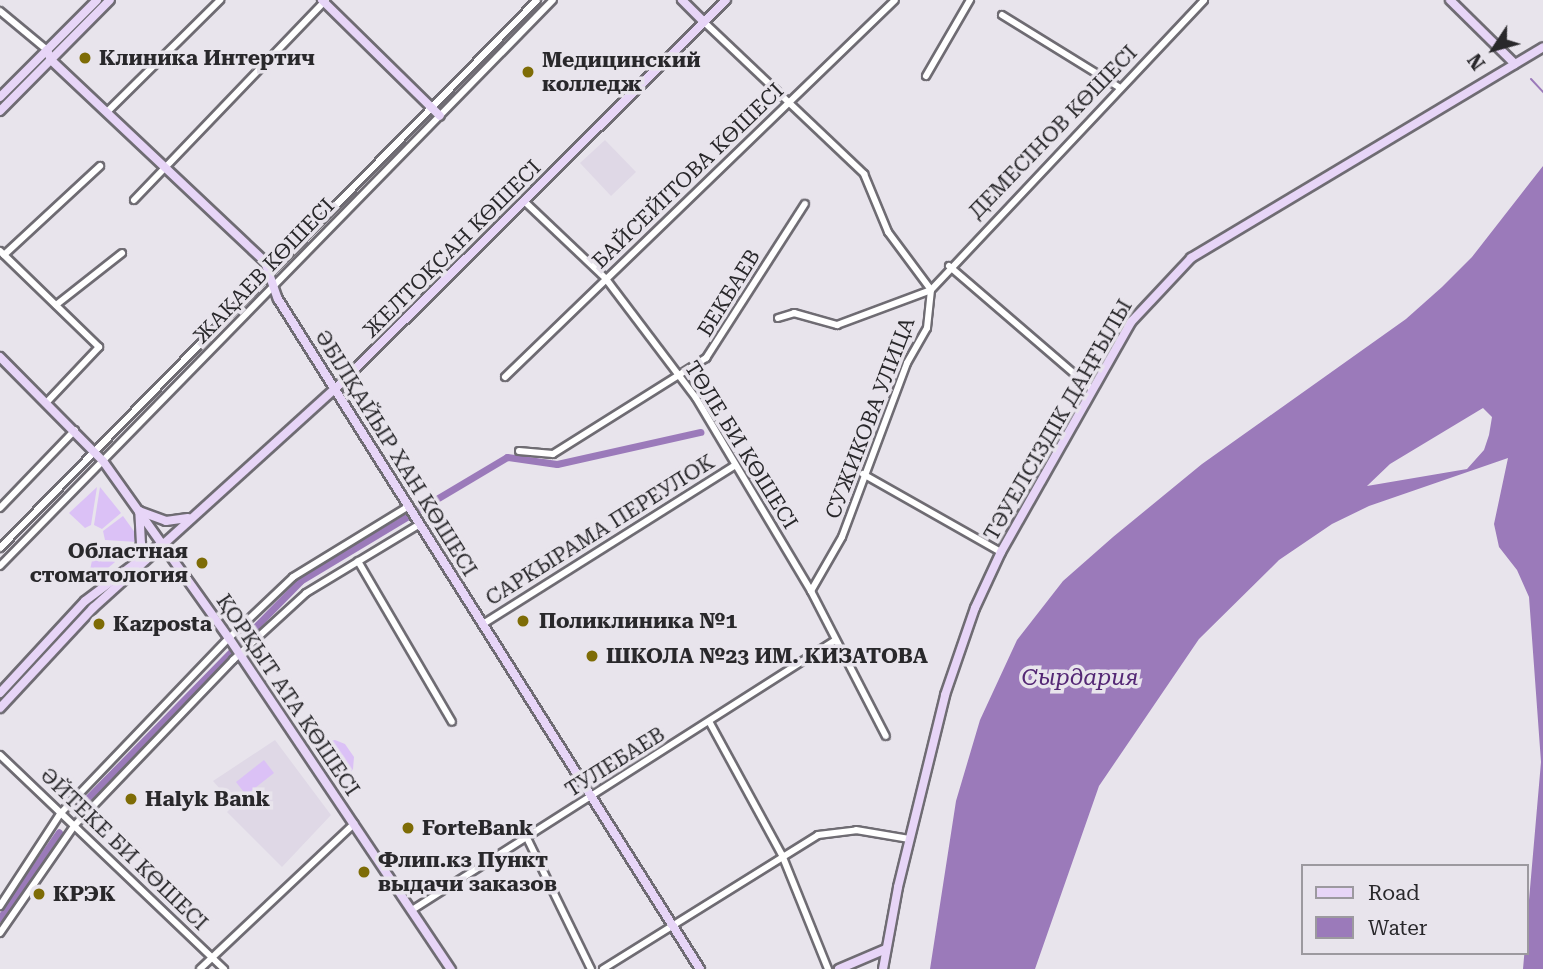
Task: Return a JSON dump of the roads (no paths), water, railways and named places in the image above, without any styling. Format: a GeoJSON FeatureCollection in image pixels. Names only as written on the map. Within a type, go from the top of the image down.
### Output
{"type":"FeatureCollection","features":[{"type":"Feature","properties":{"kind":"street"},"geometry":{"type":"LineString","coordinates":[[0,97],[97,0]]}},
{"type":"Feature","properties":{"kind":"street"},"geometry":{"type":"LineString","coordinates":[[0,111],[110,0]]}},
{"type":"Feature","properties":{"kind":"street"},"geometry":{"type":"LineString","coordinates":[[108,111],[220,0]]}},
{"type":"Feature","properties":{"kind":"street","name":"ЖАҚАЕВ КӨШЕСІ"},"geometry":{"type":"LineString","coordinates":[[0,548],[537,0]]}},
{"type":"Feature","properties":{"kind":"street","name":"ЖАҚАЕВ КӨШЕСІ"},"geometry":{"type":"LineString","coordinates":[[0,566],[553,0]]}},
{"type":"Feature","properties":{"kind":"street"},"geometry":{"type":"LineString","coordinates":[[682,0],[868,179],[888,232],[931,290],[837,325],[794,313],[778,318]]}},
{"type":"Feature","properties":{"kind":"street","name":"ЖЕЛТОҚСАН КӨШЕСІ"},"geometry":{"type":"LineString","coordinates":[[0,708],[38,663],[163,543],[336,388],[726,0]]}},
{"type":"Feature","properties":{"kind":"street","name":"БАЙСЕЙІТОВА КӨШЕСІ"},"geometry":{"type":"LineString","coordinates":[[505,377],[895,0]]}},
{"type":"Feature","properties":{"kind":"street"},"geometry":{"type":"LineString","coordinates":[[926,76],[970,0]]}},
{"type":"Feature","properties":{"kind":"street","name":"ДЕМЕСІНОВ КӨШЕСІ"},"geometry":{"type":"LineString","coordinates":[[931,290],[949,267],[1204,0]]}},
{"type":"Feature","properties":{"kind":"street"},"geometry":{"type":"LineString","coordinates":[[1450,0],[1515,64]]}},
{"type":"Feature","properties":{"kind":"street"},"geometry":{"type":"LineString","coordinates":[[134,200],[324,1],[440,116]]}},
{"type":"Feature","properties":{"kind":"street","name":"ӘБІЛҚАЙЫР ХАН КӨШЕСІ"},"geometry":{"type":"LineString","coordinates":[[0,10],[47,50],[51,60],[168,167],[265,262],[274,287],[336,388],[701,969]]}},
{"type":"Feature","properties":{"kind":"street"},"geometry":{"type":"LineString","coordinates":[[1002,15],[1120,88]]}},
{"type":"Feature","properties":{"kind":"street","name":"ТӘУЕЛСІЗДІК ДАҢҒЫЛЫ"},"geometry":{"type":"LineString","coordinates":[[883,969],[909,839],[945,695],[975,608],[1001,552],[1131,322],[1191,258],[1543,47]]}},
{"type":"Feature","properties":{"kind":"street"},"geometry":{"type":"LineString","coordinates":[[47,402],[99,348],[2,253],[100,166]]}},
{"type":"Feature","properties":{"kind":"street","name":"ТӨЛЕ БИ КӨШЕСІ"},"geometry":{"type":"LineString","coordinates":[[525,202],[606,279],[678,376],[811,592],[834,641],[886,736]]}},
{"type":"Feature","properties":{"kind":"street","name":"БЕКБАЕВ"},"geometry":{"type":"LineString","coordinates":[[519,451],[544,457],[553,454],[713,352],[805,204]]}},
{"type":"Feature","properties":{"kind":"street"},"geometry":{"type":"LineString","coordinates":[[56,306],[122,253]]}},
{"type":"Feature","properties":{"kind":"street"},"geometry":{"type":"LineString","coordinates":[[949,267],[1092,389]]}},
{"type":"Feature","properties":{"kind":"street","name":"СУЖИКОВА УЛИЦА"},"geometry":{"type":"LineString","coordinates":[[811,592],[842,537],[863,474],[907,363],[928,328],[931,290]]}},
{"type":"Feature","properties":{"kind":"street","name":"ҚОРҚЫТ АТА КӨШЕСІ"},"geometry":{"type":"LineString","coordinates":[[0,357],[103,461],[229,638],[451,969]]}},
{"type":"Feature","properties":{"kind":"street"},"geometry":{"type":"LineString","coordinates":[[0,508],[75,430]]}},
{"type":"Feature","properties":{"kind":"street","name":"САРКЫРАМА ПЕРЕУЛОК"},"geometry":{"type":"LineString","coordinates":[[483,624],[735,465]]}},
{"type":"Feature","properties":{"kind":"street"},"geometry":{"type":"LineString","coordinates":[[863,474],[1001,552]]}},
{"type":"Feature","properties":{"kind":"street"},"geometry":{"type":"LineString","coordinates":[[0,906],[61,814],[229,638],[293,577],[409,506]]}},
{"type":"Feature","properties":{"kind":"street"},"geometry":{"type":"LineString","coordinates":[[136,558],[141,544],[139,511],[166,521],[191,518]]}},
{"type":"Feature","properties":{"kind":"street"},"geometry":{"type":"LineString","coordinates":[[0,933],[74,826],[239,654],[306,593],[420,524]]}},
{"type":"Feature","properties":{"kind":"street","name":"ЖЕЛТОҚСАН КӨШЕСІ"},"geometry":{"type":"LineString","coordinates":[[0,693],[60,625],[136,558],[163,543]]}},
{"type":"Feature","properties":{"kind":"street"},"geometry":{"type":"LineString","coordinates":[[358,561],[452,722]]}},
{"type":"Feature","properties":{"kind":"street","name":"ТУЛЕБАЕВ"},"geometry":{"type":"LineString","coordinates":[[412,910],[710,723],[834,641]]}},
{"type":"Feature","properties":{"kind":"street"},"geometry":{"type":"LineString","coordinates":[[710,723],[782,855],[828,969]]}},
{"type":"Feature","properties":{"kind":"street","name":"ӘЙТЕКЕ БИ КӨШЕСІ"},"geometry":{"type":"LineString","coordinates":[[0,755],[224,969]]}},
{"type":"Feature","properties":{"kind":"street"},"geometry":{"type":"LineString","coordinates":[[200,969],[354,824]]}},
{"type":"Feature","properties":{"kind":"street"},"geometry":{"type":"LineString","coordinates":[[603,969],[782,855],[833,829],[909,839]]}},
{"type":"Feature","properties":{"kind":"street"},"geometry":{"type":"LineString","coordinates":[[527,838],[591,969]]}},
{"type":"Feature","properties":{"kind":"street"},"geometry":{"type":"LineString","coordinates":[[839,969],[886,949]]}},
{"type":"Feature","properties":{"kind":"water","name":"Сырдария"},"geometry":{"type":"Polygon","coordinates":[[[1543,166],[1543,969],[1523,969],[1524,955],[1529,955],[1529,900],[1541,762],[1529,597],[1517,570],[1499,547],[1494,524],[1508,458],[1369,506],[1332,524],[1279,560],[1199,639],[1099,786],[1035,969],[930,969],[956,801],[980,720],[1017,640],[1063,581],[1113,537],[1202,464],[1406,319],[1472,257],[1543,166]],[[1483,408],[1390,464],[1367,486],[1467,469],[1484,450],[1492,417],[1483,408]]]}},
{"type":"Feature","properties":{"kind":"waterway"},"geometry":{"type":"LineString","coordinates":[[1531,79],[1543,92]]}},
{"type":"Feature","properties":{"kind":"waterway"},"geometry":{"type":"LineString","coordinates":[[80,806],[300,581],[507,457],[557,464],[700,432]]}},
{"type":"Feature","properties":{"kind":"waterway"},"geometry":{"type":"LineString","coordinates":[[0,918],[59,832]]}},
{"type":"Feature","properties":{"kind":"place","name":"Клиника Интертич"},"geometry":{"type":"Point","coordinates":[85,58]}},
{"type":"Feature","properties":{"kind":"place","name":"Медицинский колледж"},"geometry":{"type":"Point","coordinates":[528,72]}},
{"type":"Feature","properties":{"kind":"place","name":"Областная стоматология"},"geometry":{"type":"Point","coordinates":[202,563]}},
{"type":"Feature","properties":{"kind":"place","name":"Поликлиника №1"},"geometry":{"type":"Point","coordinates":[523,621]}},
{"type":"Feature","properties":{"kind":"place","name":"Kazposta"},"geometry":{"type":"Point","coordinates":[99,624]}},
{"type":"Feature","properties":{"kind":"place","name":"ШКОЛА №23 ИМ. КИЗАТОВА"},"geometry":{"type":"Point","coordinates":[592,656]}},
{"type":"Feature","properties":{"kind":"place","name":"Halyk Bank"},"geometry":{"type":"Point","coordinates":[131,799]}},
{"type":"Feature","properties":{"kind":"place","name":"ForteBank"},"geometry":{"type":"Point","coordinates":[408,828]}},
{"type":"Feature","properties":{"kind":"place","name":"Флип.кз Пункт выдачи заказов"},"geometry":{"type":"Point","coordinates":[364,872]}},
{"type":"Feature","properties":{"kind":"place","name":"КРЭК"},"geometry":{"type":"Point","coordinates":[39,894]}}]}
